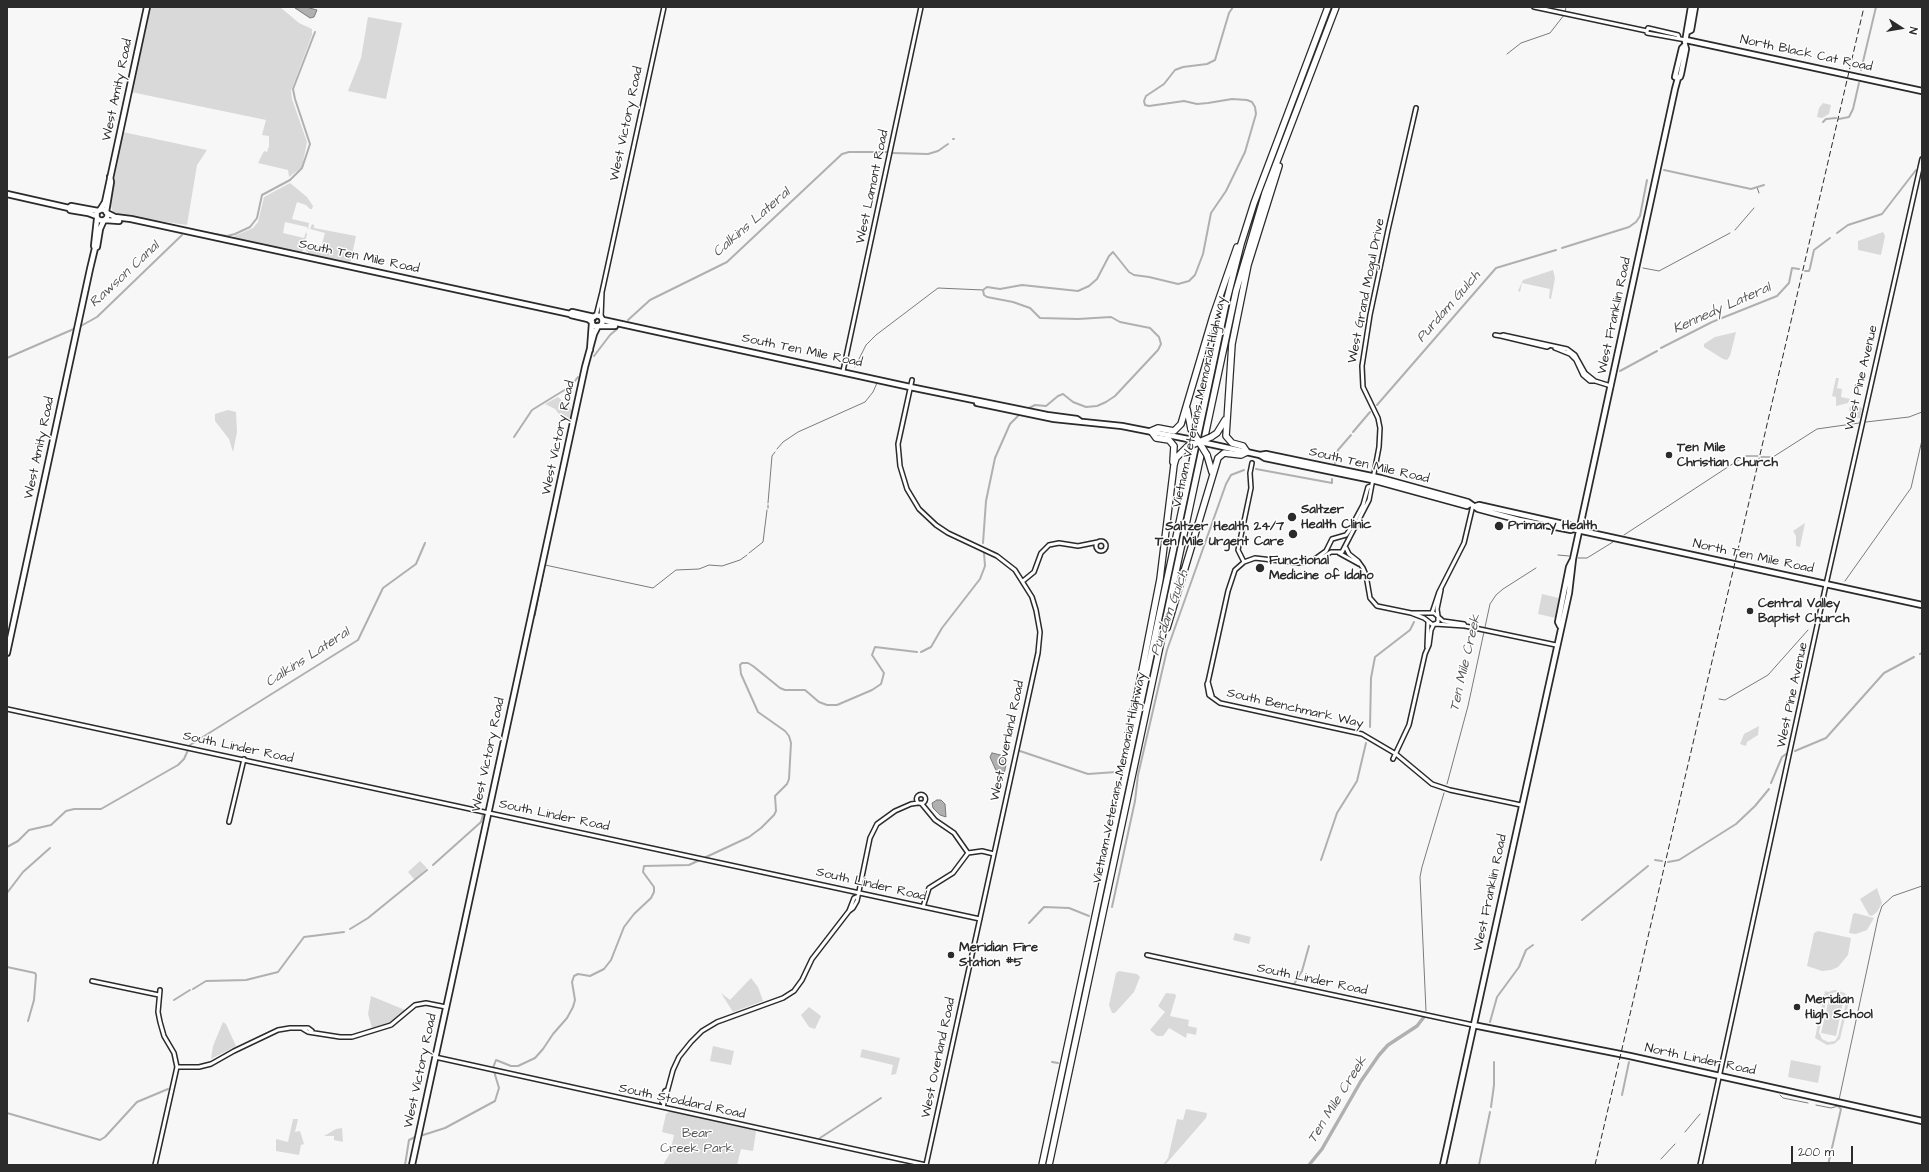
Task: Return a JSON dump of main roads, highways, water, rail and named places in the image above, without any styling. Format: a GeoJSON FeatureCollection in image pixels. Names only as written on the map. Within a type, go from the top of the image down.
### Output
{"type":"FeatureCollection","features":[{"type":"Feature","properties":{"kind":"highway","name":"Vietnam Veterans Memorial Highway"},"geometry":{"type":"LineString","coordinates":[[1042,1165],[1207,386],[1226,303],[1247,225],[1328,7]]}},
{"type":"Feature","properties":{"kind":"highway","name":"Vietnam Veterans Memorial Highway"},"geometry":{"type":"LineString","coordinates":[[1049,1165],[1224,342],[1243,264],[1265,193],[1336,7]]}},
{"type":"Feature","properties":{"kind":"highway"},"geometry":{"type":"LineString","coordinates":[[1209,484],[1221,455],[1228,453],[1242,455],[1247,452],[1243,446],[1232,444],[1226,436],[1226,412],[1232,344],[1248,265],[1269,194],[1311,71]]}},
{"type":"Feature","properties":{"kind":"highway"},"geometry":{"type":"LineString","coordinates":[[1117,811],[1119,786],[1160,579],[1172,474],[1174,446],[1168,440],[1156,438],[1149,431],[1158,428],[1171,431],[1178,428],[1189,399],[1223,288],[1238,245],[1247,225]]}},
{"type":"Feature","properties":{"kind":"highway"},"geometry":{"type":"LineString","coordinates":[[1160,645],[1165,634],[1212,470],[1208,455],[1191,429],[1187,416],[1189,399]]}},
{"type":"Feature","properties":{"kind":"highway"},"geometry":{"type":"LineString","coordinates":[[1172,474],[1176,458],[1187,447],[1211,437],[1223,426],[1226,412]]}},
{"type":"Feature","properties":{"kind":"main road","name":"West Amity Road"},"geometry":{"type":"LineString","coordinates":[[95,248],[97,218],[99,210],[105,202],[147,7]]}},
{"type":"Feature","properties":{"kind":"main road","name":"West Franklin Road"},"geometry":{"type":"LineString","coordinates":[[1443,1165],[1560,626],[1563,618],[1573,560],[1678,78],[1680,77],[1685,55],[1686,29],[1691,7]]}},
{"type":"Feature","properties":{"kind":"main road","name":"West Franklin Road"},"geometry":{"type":"LineString","coordinates":[[1687,32],[1690,30],[1695,7]]}},
{"type":"Feature","properties":{"kind":"main road","name":"North Black Cat Road"},"geometry":{"type":"LineString","coordinates":[[1685,42],[1922,91]]}},
{"type":"Feature","properties":{"kind":"main road","name":"West Amity Road"},"geometry":{"type":"LineString","coordinates":[[7,653],[95,248],[97,247],[100,229],[105,220],[111,182],[110,177]]}},
{"type":"Feature","properties":{"kind":"main road"},"geometry":{"type":"LineString","coordinates":[[7,194],[69,208],[99,210]]}},
{"type":"Feature","properties":{"kind":"main road"},"geometry":{"type":"LineString","coordinates":[[69,208],[70,210],[88,213],[97,218]]}},
{"type":"Feature","properties":{"kind":"main road","name":"South Ten Mile Road"},"geometry":{"type":"LineString","coordinates":[[99,210],[116,217],[128,218],[142,223]]}},
{"type":"Feature","properties":{"kind":"main road","name":"South Ten Mile Road"},"geometry":{"type":"LineString","coordinates":[[97,218],[142,223],[570,314],[571,316],[596,319],[843,371],[910,387],[1025,411],[1054,419],[1134,428],[1188,439],[1260,455],[1265,458],[1373,478],[1467,506],[1479,505],[1572,526],[1574,529],[1580,530]]}},
{"type":"Feature","properties":{"kind":"main road"},"geometry":{"type":"LineString","coordinates":[[596,319],[599,326]]}},
{"type":"Feature","properties":{"kind":"main road","name":"West Victory Road"},"geometry":{"type":"LineString","coordinates":[[590,350],[599,326],[596,319]]}},
{"type":"Feature","properties":{"kind":"main road","name":"West Victory Road"},"geometry":{"type":"LineString","coordinates":[[412,1165],[596,319]]}},
{"type":"Feature","properties":{"kind":"main road","name":"South Ten Mile Road"},"geometry":{"type":"LineString","coordinates":[[599,326],[629,326]]}},
{"type":"Feature","properties":{"kind":"main road","name":"North Ten Mile Road"},"geometry":{"type":"LineString","coordinates":[[1580,530],[1922,605]]}},
{"type":"Feature","properties":{"kind":"main road","name":"West Franklin Road"},"geometry":{"type":"LineString","coordinates":[[1560,626],[1558,622],[1563,596],[1569,567],[1573,560]]}},
{"type":"Feature","properties":{"kind":"main road"},"geometry":{"type":"LineString","coordinates":[[1563,596],[1563,618]]}},
{"type":"Feature","properties":{"kind":"main road","name":"North Linder Road"},"geometry":{"type":"LineString","coordinates":[[1473,1025],[1507,1030],[1922,1121]]}},
{"type":"Feature","properties":{"kind":"waterway"},"geometry":{"type":"LineString","coordinates":[[1029,408],[1035,405],[1046,406],[1058,396],[1063,394],[1073,402],[1086,407],[1097,406],[1106,402],[1115,396],[1158,350],[1161,344],[1159,337],[1150,328],[1120,322],[1111,317],[1078,319],[1040,318],[1030,308],[1013,302],[987,297],[984,295],[983,290],[987,287],[1000,289],[1022,285],[1078,291],[1089,286],[1097,279],[1109,256],[1113,252],[1129,272],[1134,275],[1178,284],[1189,281],[1195,275],[1203,254],[1211,213],[1226,191],[1245,152],[1256,114],[1255,107],[1252,102],[1247,100],[1232,99],[1197,104],[1184,101],[1149,106],[1145,105],[1144,101],[1146,96],[1164,84],[1175,70],[1183,67],[1207,64],[1215,60],[1229,13],[1233,7]]}},
{"type":"Feature","properties":{"kind":"waterway"},"geometry":{"type":"LineString","coordinates":[[1565,12],[1566,7]]}},
{"type":"Feature","properties":{"kind":"waterway"},"geometry":{"type":"LineString","coordinates":[[1861,70],[1876,7]]}},
{"type":"Feature","properties":{"kind":"waterway"},"geometry":{"type":"LineString","coordinates":[[1507,54],[1521,43],[1550,33],[1564,15]]}},
{"type":"Feature","properties":{"kind":"waterway","name":"Rawson Canal"},"geometry":{"type":"LineString","coordinates":[[190,230],[227,236],[250,227],[257,218],[262,195],[290,180],[302,168],[310,144],[293,89],[315,32]]}},
{"type":"Feature","properties":{"kind":"waterway","name":"Purdam Gulch"},"geometry":{"type":"LineString","coordinates":[[1839,119],[1849,117],[1853,109],[1859,83]]}},
{"type":"Feature","properties":{"kind":"waterway","name":"Purdam Gulch"},"geometry":{"type":"LineString","coordinates":[[1823,122],[1826,119],[1836,118]]}},
{"type":"Feature","properties":{"kind":"waterway","name":"Calkins Lateral"},"geometry":{"type":"LineString","coordinates":[[892,153],[928,154],[938,151],[948,144]]}},
{"type":"Feature","properties":{"kind":"waterway","name":"Calkins Lateral"},"geometry":{"type":"LineString","coordinates":[[628,320],[650,300],[727,262],[842,154],[849,152],[889,152]]}},
{"type":"Feature","properties":{"kind":"waterway","name":"Purdam Gulch"},"geometry":{"type":"LineString","coordinates":[[1664,170],[1751,189],[1764,185]]}},
{"type":"Feature","properties":{"kind":"waterway","name":"Kennedy Lateral"},"geometry":{"type":"LineString","coordinates":[[1837,233],[1848,225],[1882,214],[1916,170]]}},
{"type":"Feature","properties":{"kind":"waterway","name":"Purdam Gulch"},"geometry":{"type":"LineString","coordinates":[[1562,248],[1629,227],[1636,222],[1640,216],[1647,180]]}},
{"type":"Feature","properties":{"kind":"waterway","name":"Purdam Gulch"},"geometry":{"type":"LineString","coordinates":[[1757,187],[1759,193]]}},
{"type":"Feature","properties":{"kind":"waterway"},"geometry":{"type":"LineString","coordinates":[[1735,230],[1754,208]]}},
{"type":"Feature","properties":{"kind":"waterway"},"geometry":{"type":"LineString","coordinates":[[1643,268],[1659,271],[1730,233]]}},
{"type":"Feature","properties":{"kind":"waterway","name":"Rawson Canal"},"geometry":{"type":"LineString","coordinates":[[79,327],[97,317],[182,235]]}},
{"type":"Feature","properties":{"kind":"waterway","name":"Kennedy Lateral"},"geometry":{"type":"LineString","coordinates":[[1805,271],[1809,271],[1814,250],[1830,238]]}},
{"type":"Feature","properties":{"kind":"waterway","name":"Purdam Gulch"},"geometry":{"type":"LineString","coordinates":[[1377,405],[1496,268],[1556,250]]}},
{"type":"Feature","properties":{"kind":"waterway","name":"Kennedy Lateral"},"geometry":{"type":"LineString","coordinates":[[1661,348],[1712,322],[1777,296],[1789,283],[1792,268],[1799,269]]}},
{"type":"Feature","properties":{"kind":"waterway"},"geometry":{"type":"LineString","coordinates":[[855,367],[866,345],[876,335],[938,288],[983,290]]}},
{"type":"Feature","properties":{"kind":"waterway","name":"Rawson Canal"},"geometry":{"type":"LineString","coordinates":[[7,358],[76,328]]}},
{"type":"Feature","properties":{"kind":"waterway","name":"Calkins Lateral"},"geometry":{"type":"LineString","coordinates":[[594,356],[610,335],[617,329]]}},
{"type":"Feature","properties":{"kind":"waterway","name":"Kennedy Lateral"},"geometry":{"type":"LineString","coordinates":[[1620,371],[1657,351]]}},
{"type":"Feature","properties":{"kind":"waterway","name":"Calkins Lateral"},"geometry":{"type":"LineString","coordinates":[[514,437],[532,410],[571,386],[578,377]]}},
{"type":"Feature","properties":{"kind":"waterway"},"geometry":{"type":"LineString","coordinates":[[777,449],[783,442],[798,432],[865,402],[873,392],[877,383]]}},
{"type":"Feature","properties":{"kind":"waterway","name":"Purdam Gulch"},"geometry":{"type":"LineString","coordinates":[[1353,432],[1370,412]]}},
{"type":"Feature","properties":{"kind":"waterway","name":"Ten Mile Creek"},"geometry":{"type":"LineString","coordinates":[[1866,422],[1909,417],[1922,412]]}},
{"type":"Feature","properties":{"kind":"waterway"},"geometry":{"type":"LineString","coordinates":[[983,543],[986,501],[995,458],[1010,424],[1019,415]]}},
{"type":"Feature","properties":{"kind":"waterway","name":"Ten Mile Creek"},"geometry":{"type":"LineString","coordinates":[[1761,457],[1773,457],[1817,429],[1859,423]]}},
{"type":"Feature","properties":{"kind":"waterway","name":"Purdam Gulch"},"geometry":{"type":"LineString","coordinates":[[1335,463],[1338,450],[1351,435]]}},
{"type":"Feature","properties":{"kind":"waterway"},"geometry":{"type":"LineString","coordinates":[[1845,581],[1911,488],[1922,440]]}},
{"type":"Feature","properties":{"kind":"waterway"},"geometry":{"type":"LineString","coordinates":[[768,503],[772,456],[775,452]]}},
{"type":"Feature","properties":{"kind":"waterway","name":"Ten Mile Creek"},"geometry":{"type":"LineString","coordinates":[[1624,535],[1737,461],[1746,456],[1758,456]]}},
{"type":"Feature","properties":{"kind":"waterway","name":"Purdam Gulch"},"geometry":{"type":"LineString","coordinates":[[1256,469],[1332,483],[1332,479]]}},
{"type":"Feature","properties":{"kind":"waterway","name":"Purdam Gulch"},"geometry":{"type":"LineString","coordinates":[[1112,907],[1135,801],[1138,775],[1167,650],[1226,484],[1231,475],[1244,470]]}},
{"type":"Feature","properties":{"kind":"waterway"},"geometry":{"type":"LineString","coordinates":[[749,553],[763,542],[767,510]]}},
{"type":"Feature","properties":{"kind":"waterway","name":"Ten Mile Creek"},"geometry":{"type":"LineString","coordinates":[[1578,558],[1587,558],[1613,542]]}},
{"type":"Feature","properties":{"kind":"waterway","name":"Calkins Lateral"},"geometry":{"type":"LineString","coordinates":[[190,745],[358,640],[383,588],[416,564],[425,543]]}},
{"type":"Feature","properties":{"kind":"waterway"},"geometry":{"type":"LineString","coordinates":[[921,652],[931,647],[942,628],[980,579],[985,566],[984,553]]}},
{"type":"Feature","properties":{"kind":"waterway"},"geometry":{"type":"LineString","coordinates":[[535,616],[545,565],[653,588],[676,570],[699,569],[709,565],[722,566],[740,560],[747,555]]}},
{"type":"Feature","properties":{"kind":"waterway","name":"Ten Mile Creek"},"geometry":{"type":"LineString","coordinates":[[1558,555],[1569,556]]}},
{"type":"Feature","properties":{"kind":"waterway","name":"Ten Mile Creek"},"geometry":{"type":"LineString","coordinates":[[1447,784],[1468,706],[1490,604],[1496,595],[1503,589],[1536,568]]}},
{"type":"Feature","properties":{"kind":"waterway","name":"Kennedy Lateral"},"geometry":{"type":"LineString","coordinates":[[1370,727],[1371,678],[1375,657],[1410,630],[1414,622]]}},
{"type":"Feature","properties":{"kind":"waterway"},"geometry":{"type":"LineString","coordinates":[[1719,699],[1725,700],[1768,675],[1808,630]]}},
{"type":"Feature","properties":{"kind":"waterway"},"geometry":{"type":"LineString","coordinates":[[420,1136],[445,1128],[495,1101],[499,1088],[493,1068],[496,1060],[511,1066],[518,1066],[535,1058],[543,1049],[553,1034],[567,1018],[573,1007],[575,1000],[572,982],[574,976],[578,974],[590,976],[604,969],[611,960],[624,927],[634,914],[651,898],[654,892],[654,887],[643,872],[644,866],[689,865],[749,837],[774,815],[776,811],[775,796],[787,784],[789,779],[791,743],[789,736],[785,731],[758,712],[741,674],[740,665],[742,663],[748,663],[753,666],[780,688],[785,690],[805,690],[819,702],[827,705],[837,705],[872,690],[881,684],[884,673],[872,655],[875,647],[917,652]]}},
{"type":"Feature","properties":{"kind":"waterway"},"geometry":{"type":"LineString","coordinates":[[1795,751],[1826,738],[1884,673],[1914,657]]}},
{"type":"Feature","properties":{"kind":"waterway","name":"Kennedy Lateral"},"geometry":{"type":"LineString","coordinates":[[1321,860],[1337,813],[1357,781],[1366,743]]}},
{"type":"Feature","properties":{"kind":"waterway","name":"Calkins Lateral"},"geometry":{"type":"LineString","coordinates":[[7,847],[18,841],[29,830],[51,825],[66,811],[74,809],[101,809],[178,765],[184,759],[188,750]]}},
{"type":"Feature","properties":{"kind":"waterway","name":"Purdam Gulch"},"geometry":{"type":"LineString","coordinates":[[1020,751],[1088,774],[1116,772]]}},
{"type":"Feature","properties":{"kind":"waterway"},"geometry":{"type":"LineString","coordinates":[[1771,783],[1782,757],[1786,754]]}},
{"type":"Feature","properties":{"kind":"waterway"},"geometry":{"type":"LineString","coordinates":[[1668,862],[1679,860],[1736,824],[1755,806],[1769,789]]}},
{"type":"Feature","properties":{"kind":"waterway","name":"Ten Mile Creek"},"geometry":{"type":"LineString","coordinates":[[1426,1011],[1420,877],[1444,793]]}},
{"type":"Feature","properties":{"kind":"waterway"},"geometry":{"type":"LineString","coordinates":[[433,865],[481,822],[483,815]]}},
{"type":"Feature","properties":{"kind":"waterway"},"geometry":{"type":"LineString","coordinates":[[7,893],[23,872],[50,848]]}},
{"type":"Feature","properties":{"kind":"waterway"},"geometry":{"type":"LineString","coordinates":[[1655,860],[1662,861]]}},
{"type":"Feature","properties":{"kind":"waterway"},"geometry":{"type":"LineString","coordinates":[[1582,920],[1648,866]]}},
{"type":"Feature","properties":{"kind":"waterway"},"geometry":{"type":"LineString","coordinates":[[350,929],[368,918],[427,870]]}},
{"type":"Feature","properties":{"kind":"waterway"},"geometry":{"type":"LineString","coordinates":[[1839,1100],[1878,918],[1882,906],[1893,896],[1922,886]]}},
{"type":"Feature","properties":{"kind":"waterway"},"geometry":{"type":"LineString","coordinates":[[1029,923],[1044,907],[1069,908],[1089,916]]}},
{"type":"Feature","properties":{"kind":"waterway"},"geometry":{"type":"LineString","coordinates":[[193,989],[206,981],[246,980],[278,972],[304,937],[344,932]]}},
{"type":"Feature","properties":{"kind":"waterway"},"geometry":{"type":"LineString","coordinates":[[1490,1022],[1497,997],[1519,967],[1526,950],[1533,945]]}},
{"type":"Feature","properties":{"kind":"waterway","name":"Kennedy Lateral"},"geometry":{"type":"LineString","coordinates":[[1294,984],[1302,971],[1309,946]]}},
{"type":"Feature","properties":{"kind":"waterway"},"geometry":{"type":"LineString","coordinates":[[7,967],[35,973],[36,975],[34,1000],[28,1021]]}},
{"type":"Feature","properties":{"kind":"waterway"},"geometry":{"type":"LineString","coordinates":[[174,1000],[190,990]]}},
{"type":"Feature","properties":{"kind":"waterway","name":"Ten Mile Creek"},"geometry":{"type":"LineString","coordinates":[[1309,1165],[1322,1149],[1361,1081],[1379,1055],[1388,1045],[1417,1026],[1424,1017]]}},
{"type":"Feature","properties":{"kind":"waterway","name":"Kennedy Lateral"},"geometry":{"type":"LineString","coordinates":[[1052,1062],[1058,1063]]}},
{"type":"Feature","properties":{"kind":"waterway"},"geometry":{"type":"LineString","coordinates":[[1491,1107],[1494,1085],[1494,1062]]}},
{"type":"Feature","properties":{"kind":"waterway"},"geometry":{"type":"LineString","coordinates":[[1622,1095],[1629,1062]]}},
{"type":"Feature","properties":{"kind":"waterway"},"geometry":{"type":"LineString","coordinates":[[7,1113],[100,1140],[105,1137],[137,1102],[168,1089]]}},
{"type":"Feature","properties":{"kind":"waterway"},"geometry":{"type":"LineString","coordinates":[[1780,1095],[1783,1098],[1808,1103]]}},
{"type":"Feature","properties":{"kind":"waterway"},"geometry":{"type":"LineString","coordinates":[[820,1138],[881,1098]]}},
{"type":"Feature","properties":{"kind":"waterway"},"geometry":{"type":"LineString","coordinates":[[1816,1105],[1831,1108],[1838,1106]]}},
{"type":"Feature","properties":{"kind":"waterway"},"geometry":{"type":"LineString","coordinates":[[1828,1165],[1841,1109],[1838,1106]]}},
{"type":"Feature","properties":{"kind":"waterway"},"geometry":{"type":"LineString","coordinates":[[1479,1165],[1490,1112]]}},
{"type":"Feature","properties":{"kind":"waterway"},"geometry":{"type":"LineString","coordinates":[[1685,1132],[1700,1114]]}},
{"type":"Feature","properties":{"kind":"waterway"},"geometry":{"type":"LineString","coordinates":[[405,1165],[409,1140],[415,1137]]}},
{"type":"Feature","properties":{"kind":"waterway"},"geometry":{"type":"LineString","coordinates":[[1661,1159],[1675,1144]]}},
{"type":"Feature","properties":{"kind":"railway"},"geometry":{"type":"LineString","coordinates":[[1595,1165],[1864,7]]}},
{"type":"Feature","properties":{"kind":"place","name":"Ten Mile Christian Church"},"geometry":{"type":"Point","coordinates":[1669,455]}},
{"type":"Feature","properties":{"kind":"place","name":"Saltzer Health Clinic"},"geometry":{"type":"Point","coordinates":[1292,517]}},
{"type":"Feature","properties":{"kind":"place","name":"Primary Health"},"geometry":{"type":"Point","coordinates":[1499,526]}},
{"type":"Feature","properties":{"kind":"place","name":"Saltzer Health 24/7 Ten Mile Urgent Care"},"geometry":{"type":"Point","coordinates":[1293,534]}},
{"type":"Feature","properties":{"kind":"place","name":"Functional Medicine of Idaho"},"geometry":{"type":"Point","coordinates":[1260,568]}},
{"type":"Feature","properties":{"kind":"place","name":"Central Valley Baptist Church"},"geometry":{"type":"Point","coordinates":[1750,611]}},
{"type":"Feature","properties":{"kind":"place","name":"Meridian Fire Station #5"},"geometry":{"type":"Point","coordinates":[951,955]}},
{"type":"Feature","properties":{"kind":"place","name":"Meridian High School"},"geometry":{"type":"Point","coordinates":[1797,1007]}},
{"type":"Feature","properties":{"kind":"park label","name":"Bear Creek Park"},"geometry":{"type":"Point","coordinates":[697,1142]}}]}
